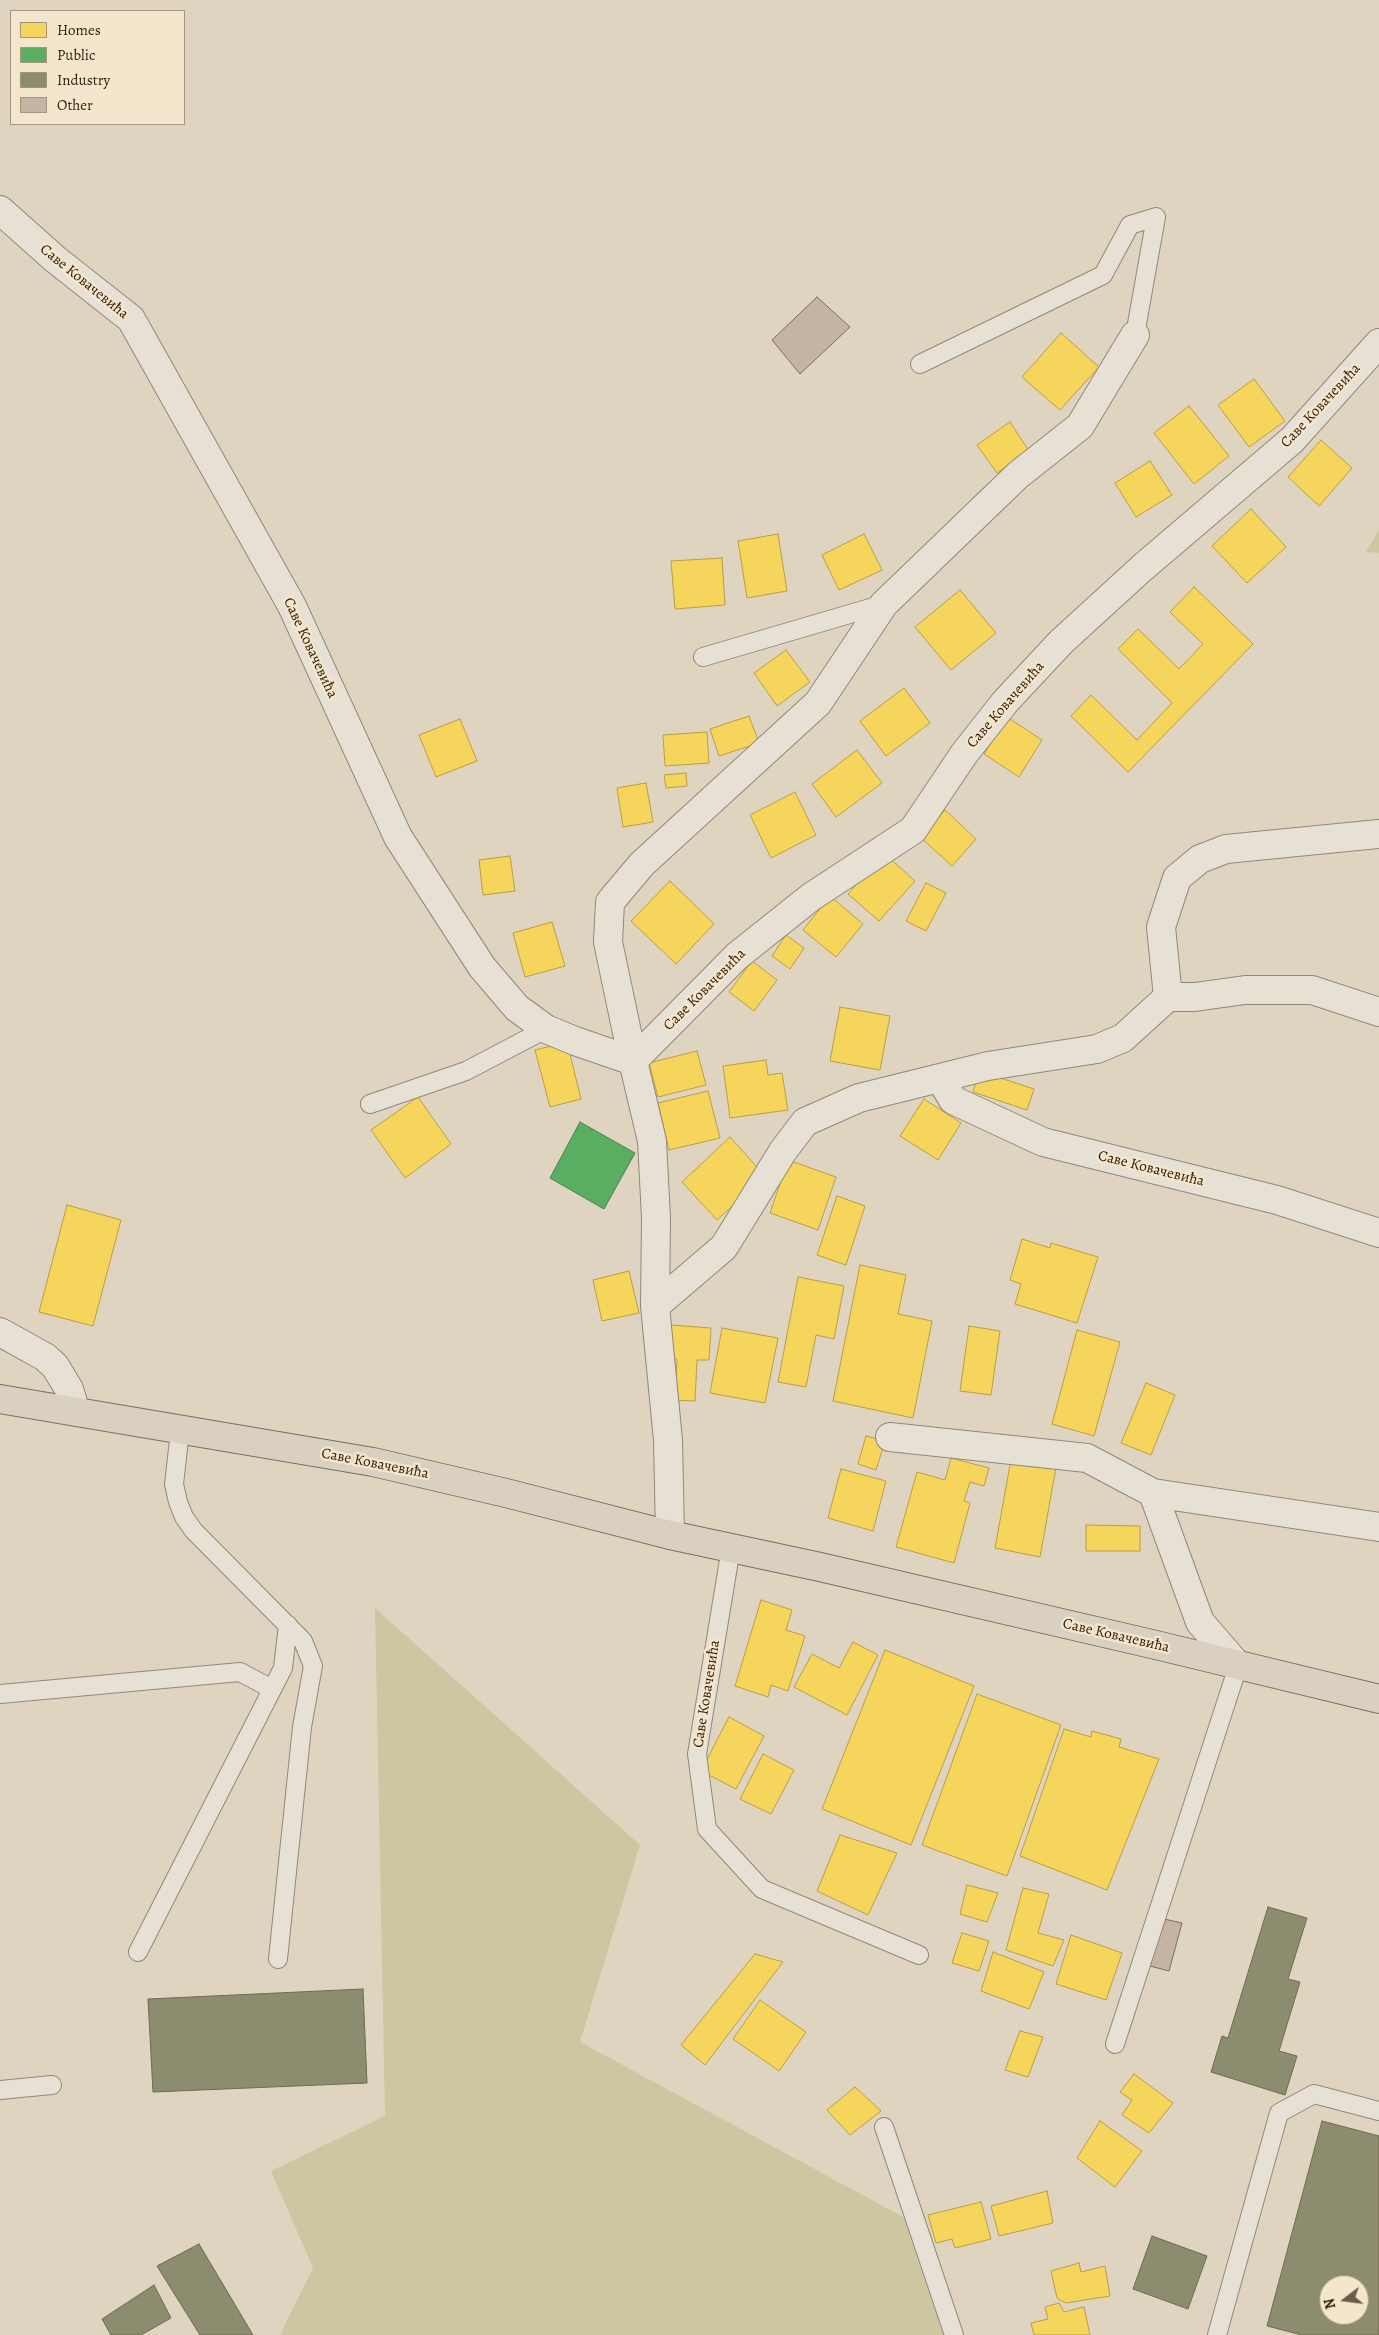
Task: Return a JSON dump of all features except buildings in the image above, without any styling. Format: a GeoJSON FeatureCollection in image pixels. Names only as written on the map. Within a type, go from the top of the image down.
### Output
{"type":"FeatureCollection","features":[{"type":"Feature","properties":{"kind":"main road","name":"Саве Ковачевића"},"geometry":{"type":"LineString","coordinates":[[0,1399],[180,1431],[373,1462],[506,1492],[670,1535],[1156,1644],[1238,1666],[1379,1699]]}},
{"type":"Feature","properties":{"kind":"street","name":"Саве Ковачевића"},"geometry":{"type":"LineString","coordinates":[[0,210],[55,259],[131,319],[292,606],[398,837],[482,967],[517,1008],[546,1029],[574,1041],[633,1061],[737,956],[811,897],[913,830],[964,754],[1005,702],[1061,642],[1142,568],[1292,440],[1379,343]]}},
{"type":"Feature","properties":{"kind":"street"},"geometry":{"type":"LineString","coordinates":[[670,1535],[668,1440],[655,1306],[656,1218],[652,1142],[608,942],[610,902],[642,864],[818,703],[884,604],[1018,475],[1080,426],[1135,336]]}},
{"type":"Feature","properties":{"kind":"street"},"geometry":{"type":"LineString","coordinates":[[1168,997],[1161,927],[1177,878],[1200,859],[1226,849],[1379,834]]}},
{"type":"Feature","properties":{"kind":"street"},"geometry":{"type":"LineString","coordinates":[[655,1306],[724,1247],[783,1151],[805,1122],[859,1098],[988,1066],[1097,1049],[1123,1038],[1168,997],[1195,997],[1245,990],[1312,990],[1379,1012]]}},
{"type":"Feature","properties":{"kind":"street","name":"Саве Ковачевића"},"geometry":{"type":"LineString","coordinates":[[940,1078],[953,1100],[1043,1142],[1277,1200],[1379,1233]]}},
{"type":"Feature","properties":{"kind":"street"},"geometry":{"type":"LineString","coordinates":[[0,1332],[45,1357],[55,1366],[69,1389],[76,1412]]}},
{"type":"Feature","properties":{"kind":"street"},"geometry":{"type":"LineString","coordinates":[[890,1437],[1087,1458],[1153,1493],[1379,1527]]}},
{"type":"Feature","properties":{"kind":"street"},"geometry":{"type":"LineString","coordinates":[[1153,1493],[1200,1622],[1238,1666]]}},
{"type":"Feature","properties":{"kind":"lane"},"geometry":{"type":"LineString","coordinates":[[920,364],[1103,275],[1130,225],[1156,217],[1135,336]]}},
{"type":"Feature","properties":{"kind":"lane"},"geometry":{"type":"LineString","coordinates":[[703,657],[884,604]]}},
{"type":"Feature","properties":{"kind":"lane"},"geometry":{"type":"LineString","coordinates":[[370,1104],[466,1071],[546,1029]]}},
{"type":"Feature","properties":{"kind":"lane"},"geometry":{"type":"LineString","coordinates":[[180,1431],[174,1484],[184,1517],[194,1531],[304,1641],[313,1666],[302,1727],[278,1959]]}},
{"type":"Feature","properties":{"kind":"lane","name":"Саве Ковачевића"},"geometry":{"type":"LineString","coordinates":[[730,1548],[697,1754],[706,1829],[762,1889],[919,1955]]}},
{"type":"Feature","properties":{"kind":"lane"},"geometry":{"type":"LineString","coordinates":[[138,1952],[283,1668],[288,1625]]}},
{"type":"Feature","properties":{"kind":"lane"},"geometry":{"type":"LineString","coordinates":[[1115,2044],[1238,1666]]}},
{"type":"Feature","properties":{"kind":"lane"},"geometry":{"type":"LineString","coordinates":[[0,1694],[240,1672],[272,1689]]}},
{"type":"Feature","properties":{"kind":"lane"},"geometry":{"type":"LineString","coordinates":[[0,2090],[52,2085]]}},
{"type":"Feature","properties":{"kind":"lane"},"geometry":{"type":"LineString","coordinates":[[1217,2335],[1279,2113],[1314,2094],[1379,2111]]}},
{"type":"Feature","properties":{"kind":"lane"},"geometry":{"type":"LineString","coordinates":[[884,2127],[954,2335]]}},
{"type":"Feature","properties":{"kind":"shaded area"},"geometry":{"type":"Polygon","coordinates":[[[1379,530],[1379,553],[1366,552],[1379,530]]]}},
{"type":"Feature","properties":{"kind":"shaded area"},"geometry":{"type":"Polygon","coordinates":[[[375,1608],[640,1845],[580,2042],[918,2225],[954,2335],[280,2335],[313,2268],[271,2171],[385,2116],[375,1608]]]}}]}
